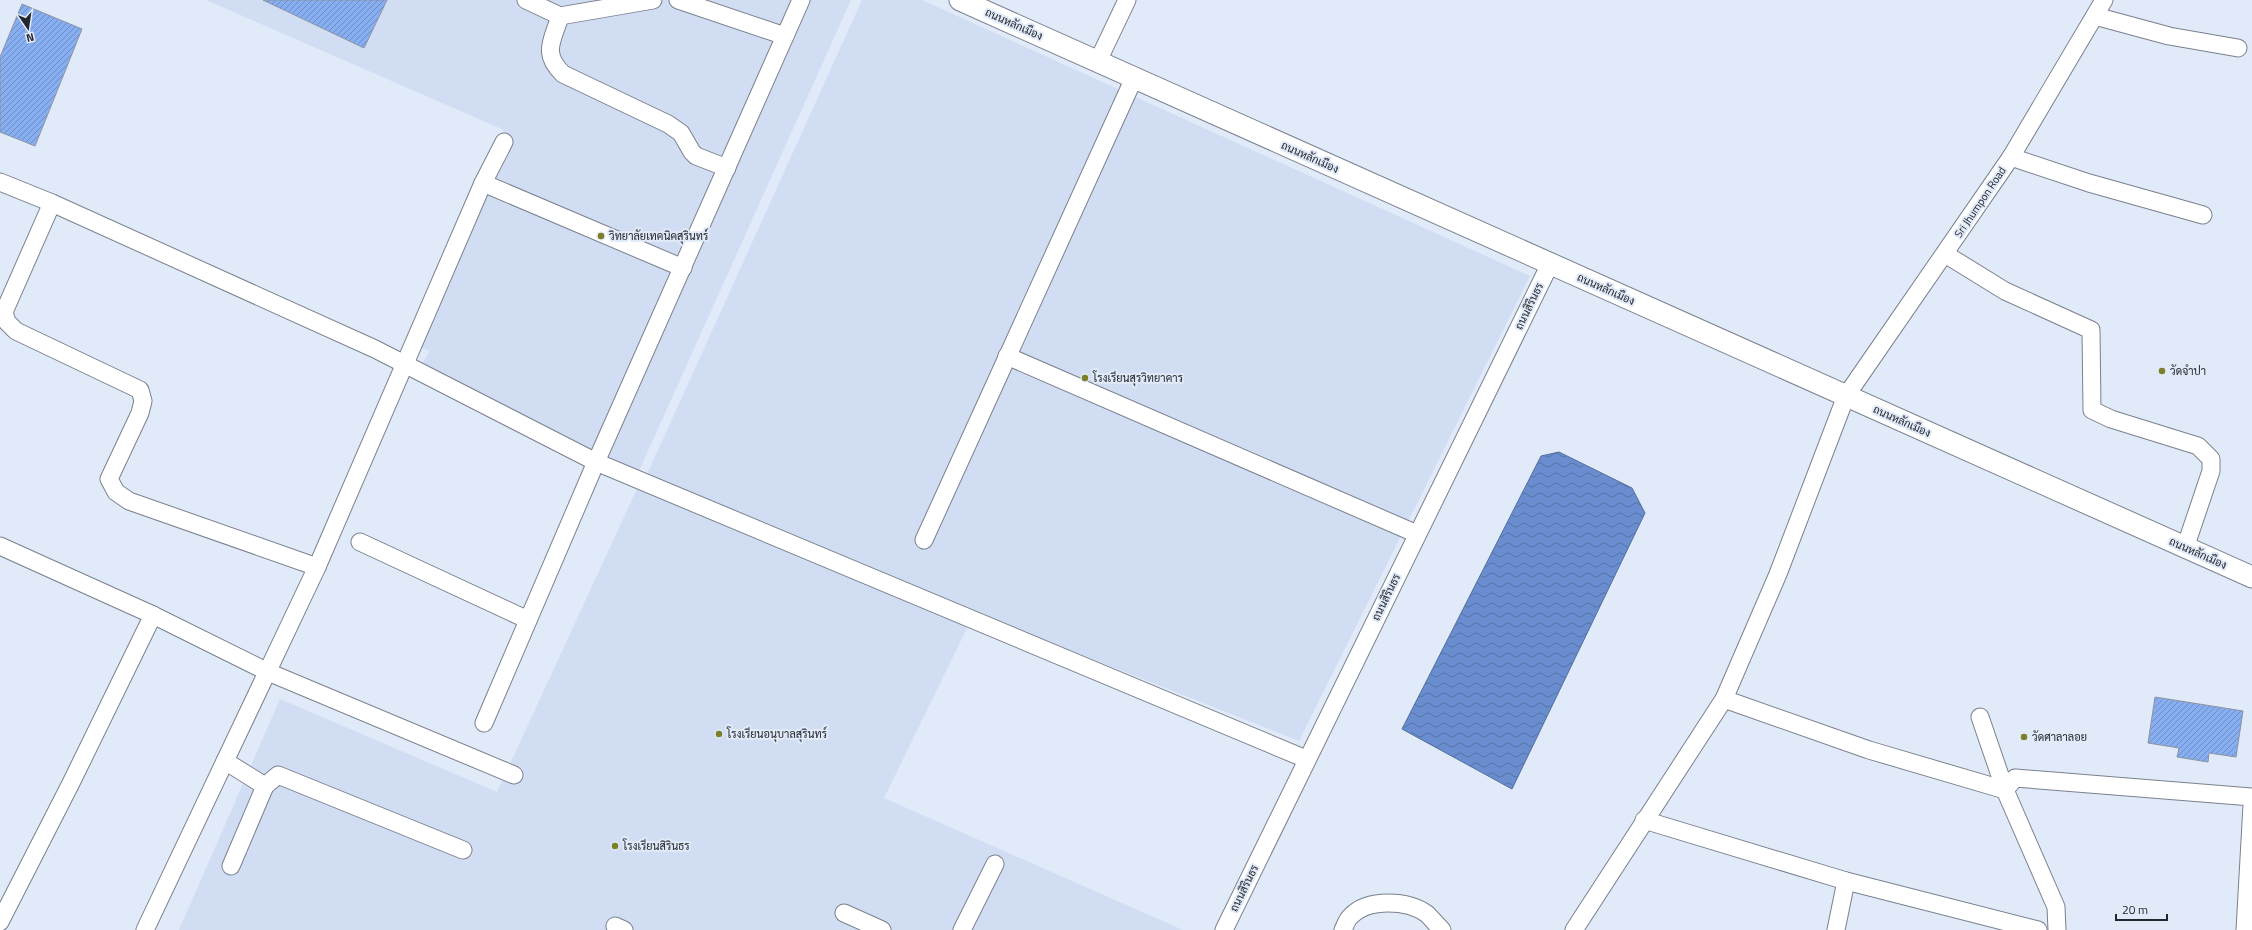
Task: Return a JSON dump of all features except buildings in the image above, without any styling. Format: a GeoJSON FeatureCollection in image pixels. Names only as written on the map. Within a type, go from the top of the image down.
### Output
{"type":"FeatureCollection","features":[{"type":"Feature","properties":{"kind":"main road","name":"ถนนหลักเมือง"},"geometry":{"type":"LineString","coordinates":[[960,0],[2252,577]]}},
{"type":"Feature","properties":{"kind":"street"},"geometry":{"type":"LineString","coordinates":[[526,0],[560,16],[653,0]]}},
{"type":"Feature","properties":{"kind":"street"},"geometry":{"type":"LineString","coordinates":[[678,0],[785,36]]}},
{"type":"Feature","properties":{"kind":"street"},"geometry":{"type":"LineString","coordinates":[[484,723],[596,462],[801,0]]}},
{"type":"Feature","properties":{"kind":"street"},"geometry":{"type":"LineString","coordinates":[[1098,61],[1127,0]]}},
{"type":"Feature","properties":{"kind":"street","name":"Sri Jhumpon Road"},"geometry":{"type":"LineString","coordinates":[[1574,930],[1724,699],[1778,574],[1846,396],[2011,157],[2104,0]]}},
{"type":"Feature","properties":{"kind":"street"},"geometry":{"type":"LineString","coordinates":[[560,16],[549,50],[551,59],[563,74],[668,124],[681,133],[696,156],[727,168]]}},
{"type":"Feature","properties":{"kind":"street"},"geometry":{"type":"LineString","coordinates":[[2095,16],[2169,36],[2238,48]]}},
{"type":"Feature","properties":{"kind":"street"},"geometry":{"type":"LineString","coordinates":[[924,540],[1134,78]]}},
{"type":"Feature","properties":{"kind":"street"},"geometry":{"type":"LineString","coordinates":[[144,930],[317,567],[483,183],[504,142]]}},
{"type":"Feature","properties":{"kind":"street"},"geometry":{"type":"LineString","coordinates":[[2011,157],[2089,183],[2203,215]]}},
{"type":"Feature","properties":{"kind":"street"},"geometry":{"type":"LineString","coordinates":[[0,182],[52,203],[405,365],[596,462],[1306,759]]}},
{"type":"Feature","properties":{"kind":"street"},"geometry":{"type":"LineString","coordinates":[[483,183],[683,268]]}},
{"type":"Feature","properties":{"kind":"street"},"geometry":{"type":"LineString","coordinates":[[52,203],[4,312],[7,322],[16,331],[140,390],[143,400],[140,413],[110,479],[116,492],[129,501],[317,567]]}},
{"type":"Feature","properties":{"kind":"street"},"geometry":{"type":"LineString","coordinates":[[1945,254],[2005,291],[2091,330],[2092,410],[2111,419],[2198,446],[2210,459],[2211,471],[2185,548]]}},
{"type":"Feature","properties":{"kind":"street","name":"ถนนสิรินธร"},"geometry":{"type":"LineString","coordinates":[[1224,930],[1306,759],[1550,264]]}},
{"type":"Feature","properties":{"kind":"street"},"geometry":{"type":"LineString","coordinates":[[1007,356],[1417,534]]}},
{"type":"Feature","properties":{"kind":"street"},"geometry":{"type":"LineString","coordinates":[[360,542],[528,620]]}},
{"type":"Feature","properties":{"kind":"street"},"geometry":{"type":"LineString","coordinates":[[0,546],[153,615],[268,672],[514,774]]}},
{"type":"Feature","properties":{"kind":"street"},"geometry":{"type":"LineString","coordinates":[[0,922],[71,783],[153,615]]}},
{"type":"Feature","properties":{"kind":"street"},"geometry":{"type":"LineString","coordinates":[[1724,699],[1868,750],[2005,790]]}},
{"type":"Feature","properties":{"kind":"street"},"geometry":{"type":"LineString","coordinates":[[1980,717],[2005,790],[2056,907],[2056,930]]}},
{"type":"Feature","properties":{"kind":"street"},"geometry":{"type":"LineString","coordinates":[[225,761],[265,786]]}},
{"type":"Feature","properties":{"kind":"street"},"geometry":{"type":"LineString","coordinates":[[231,866],[265,786],[278,775],[463,850]]}},
{"type":"Feature","properties":{"kind":"street"},"geometry":{"type":"LineString","coordinates":[[2005,790],[2014,778],[2252,797]]}},
{"type":"Feature","properties":{"kind":"street"},"geometry":{"type":"LineString","coordinates":[[2245,930],[2252,805]]}},
{"type":"Feature","properties":{"kind":"street"},"geometry":{"type":"LineString","coordinates":[[1644,820],[1846,881],[2038,930]]}},
{"type":"Feature","properties":{"kind":"street"},"geometry":{"type":"LineString","coordinates":[[962,930],[995,864]]}},
{"type":"Feature","properties":{"kind":"street"},"geometry":{"type":"LineString","coordinates":[[1836,930],[1846,881]]}},
{"type":"Feature","properties":{"kind":"street"},"geometry":{"type":"LineString","coordinates":[[1343,930],[1350,916],[1368,906],[1383,904],[1407,906],[1426,914],[1442,930]]}},
{"type":"Feature","properties":{"kind":"street"},"geometry":{"type":"LineString","coordinates":[[844,912],[882,930]]}},
{"type":"Feature","properties":{"kind":"shaded area","name":"วิทยาลัยเทคนิคสุรินทร์"},"geometry":{"type":"Polygon","coordinates":[[[206,0],[851,0],[639,471],[415,375],[430,351],[409,342],[504,130],[206,0]]]}},
{"type":"Feature","properties":{"kind":"shaded area","name":"โรงเรียนสุรวิทยาคาร"},"geometry":{"type":"Polygon","coordinates":[[[862,0],[922,0],[1530,276],[1299,741],[644,481],[862,0]]]}},
{"type":"Feature","properties":{"kind":"shaded area","name":"โรงเรียนอนุบาลสุรินทร์"},"geometry":{"type":"Polygon","coordinates":[[[641,480],[971,620],[884,798],[1183,930],[179,930],[280,699],[497,792],[641,480]]]}},
{"type":"Feature","properties":{"kind":"water"},"geometry":{"type":"Polygon","coordinates":[[[1559,452],[1632,488],[1645,513],[1512,789],[1402,729],[1541,456],[1559,452]]]}},
{"type":"Feature","properties":{"kind":"place","name":"วิทยาลัยเทคนิคสุรินทร์"},"geometry":{"type":"Point","coordinates":[601,236]}},
{"type":"Feature","properties":{"kind":"place","name":"วัดจำปา"},"geometry":{"type":"Point","coordinates":[2162,371]}},
{"type":"Feature","properties":{"kind":"place","name":"โรงเรียนสุรวิทยาคาร"},"geometry":{"type":"Point","coordinates":[1085,378]}},
{"type":"Feature","properties":{"kind":"place","name":"โรงเรียนอนุบาลสุรินทร์"},"geometry":{"type":"Point","coordinates":[719,734]}},
{"type":"Feature","properties":{"kind":"place","name":"วัดศาลาลอย"},"geometry":{"type":"Point","coordinates":[2024,737]}},
{"type":"Feature","properties":{"kind":"place","name":"โรงเรียนสิรินธร"},"geometry":{"type":"Point","coordinates":[615,846]}}]}
